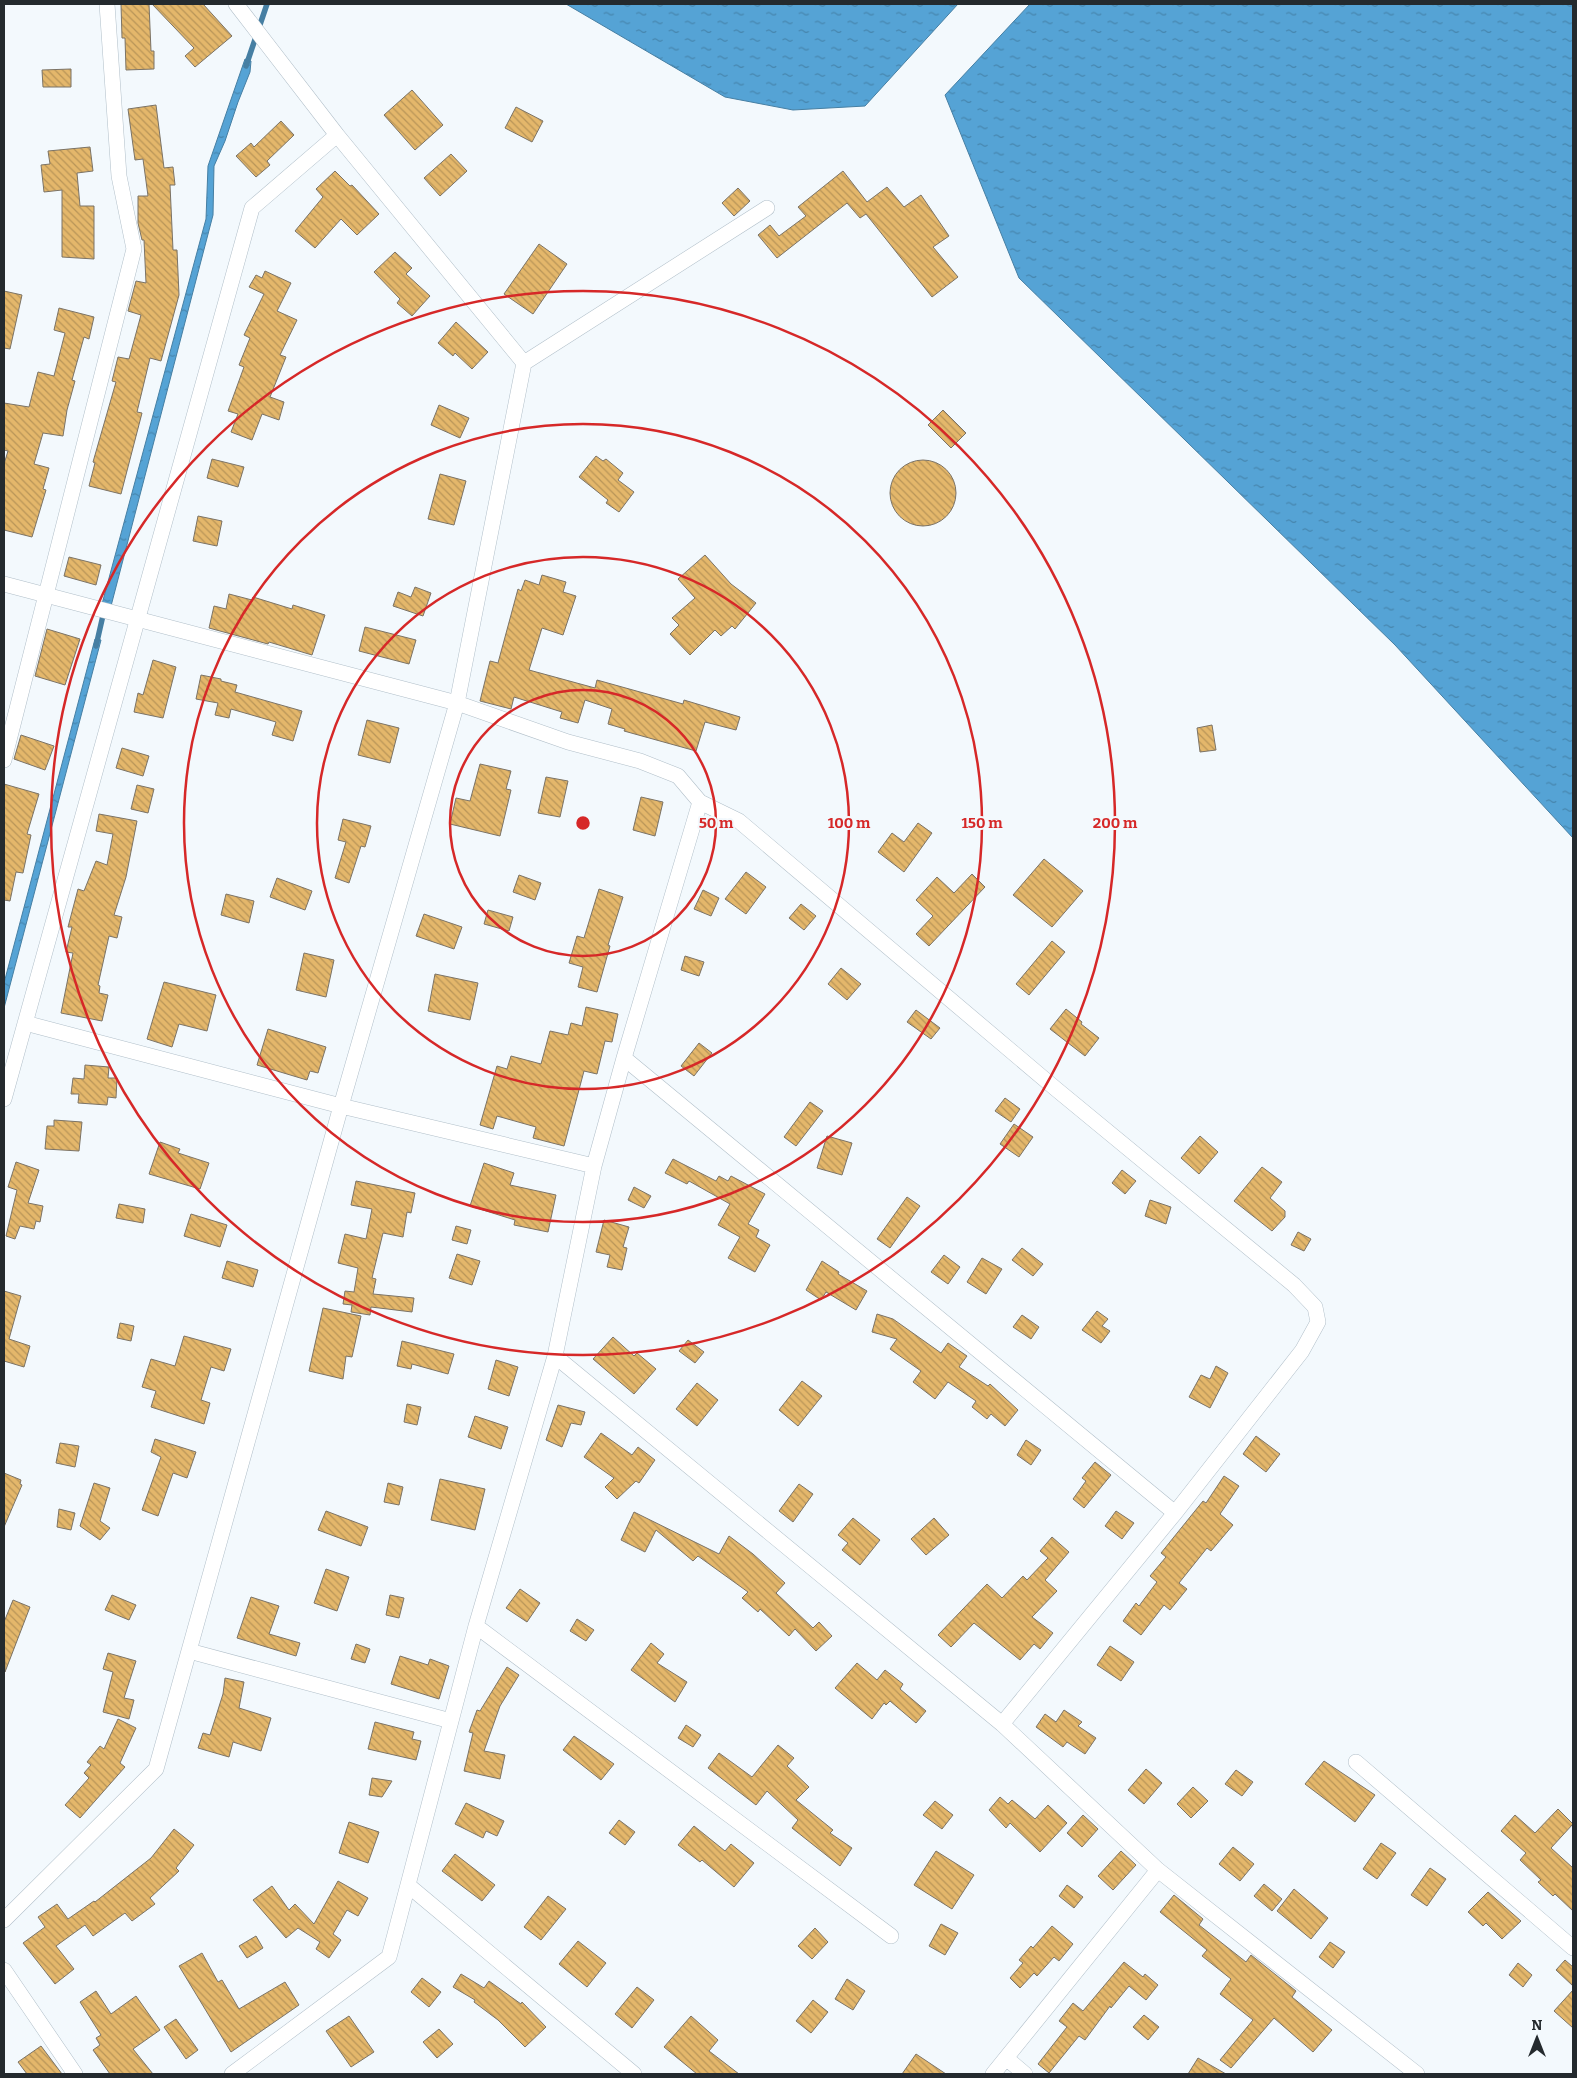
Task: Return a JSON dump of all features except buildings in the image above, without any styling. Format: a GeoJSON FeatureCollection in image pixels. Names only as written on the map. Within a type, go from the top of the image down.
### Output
{"type":"FeatureCollection","features":[{"type":"Feature","properties":{"kind":"street"},"geometry":{"type":"LineString","coordinates":[[4,760],[134,249],[119,176],[107,4]]}},
{"type":"Feature","properties":{"kind":"street"},"geometry":{"type":"LineString","coordinates":[[236,4],[337,136],[524,363]]}},
{"type":"Feature","properties":{"kind":"street"},"geometry":{"type":"LineString","coordinates":[[4,1099],[252,208],[337,136]]}},
{"type":"Feature","properties":{"kind":"street"},"geometry":{"type":"LineString","coordinates":[[4,1920],[156,1769],[341,1106],[457,703],[524,363],[767,208]]}},
{"type":"Feature","properties":{"kind":"street"},"geometry":{"type":"LineString","coordinates":[[4,584],[457,703],[568,742],[640,761],[678,776],[700,802],[739,822],[1056,1089],[1294,1286],[1315,1307],[1318,1322],[1302,1352],[1176,1513],[1002,1724]]}},
{"type":"Feature","properties":{"kind":"street"},"geometry":{"type":"LineString","coordinates":[[232,2074],[389,1957],[476,1626],[555,1356],[594,1166],[700,802]]}},
{"type":"Feature","properties":{"kind":"street"},"geometry":{"type":"LineString","coordinates":[[25,1023],[341,1106],[594,1166]]}},
{"type":"Feature","properties":{"kind":"street"},"geometry":{"type":"LineString","coordinates":[[624,1058],[1176,1513]]}},
{"type":"Feature","properties":{"kind":"street"},"geometry":{"type":"LineString","coordinates":[[555,1356],[1002,1724],[1158,1870],[1417,2074]]}},
{"type":"Feature","properties":{"kind":"street"},"geometry":{"type":"LineString","coordinates":[[476,1626],[890,1936]]}},
{"type":"Feature","properties":{"kind":"street"},"geometry":{"type":"LineString","coordinates":[[188,1651],[451,1721]]}},
{"type":"Feature","properties":{"kind":"street"},"geometry":{"type":"LineString","coordinates":[[1356,1762],[1573,1948]]}},
{"type":"Feature","properties":{"kind":"street"},"geometry":{"type":"LineString","coordinates":[[993,2074],[1158,1870]]}},
{"type":"Feature","properties":{"kind":"street"},"geometry":{"type":"LineString","coordinates":[[408,1886],[634,2074]]}},
{"type":"Feature","properties":{"kind":"street"},"geometry":{"type":"LineString","coordinates":[[4,1970],[75,2074]]}},
{"type":"Feature","properties":{"kind":"street"},"geometry":{"type":"LineString","coordinates":[[1006,2058],[1025,2074]]}},
{"type":"Feature","properties":{"kind":"water"},"geometry":{"type":"Polygon","coordinates":[[[566,4],[958,4],[865,106],[793,110],[725,97],[566,4]]]}},
{"type":"Feature","properties":{"kind":"water"},"geometry":{"type":"Polygon","coordinates":[[[1030,4],[1573,4],[1573,838],[1395,645],[1019,278],[945,95],[1030,4]]]}},
{"type":"Feature","properties":{"kind":"water"},"geometry":{"type":"Polygon","coordinates":[[[245,59],[251,61],[250,72],[214,166],[213,215],[111,606],[102,604],[206,219],[208,166],[245,59]]]}},
{"type":"Feature","properties":{"kind":"water"},"geometry":{"type":"Polygon","coordinates":[[[95,639],[101,640],[4,1008],[4,983],[95,639]]]}},
{"type":"Feature","properties":{"kind":"waterway"},"geometry":{"type":"LineString","coordinates":[[246,66],[267,4]]}},
{"type":"Feature","properties":{"kind":"waterway"},"geometry":{"type":"LineString","coordinates":[[96,646],[104,611]]}}]}
